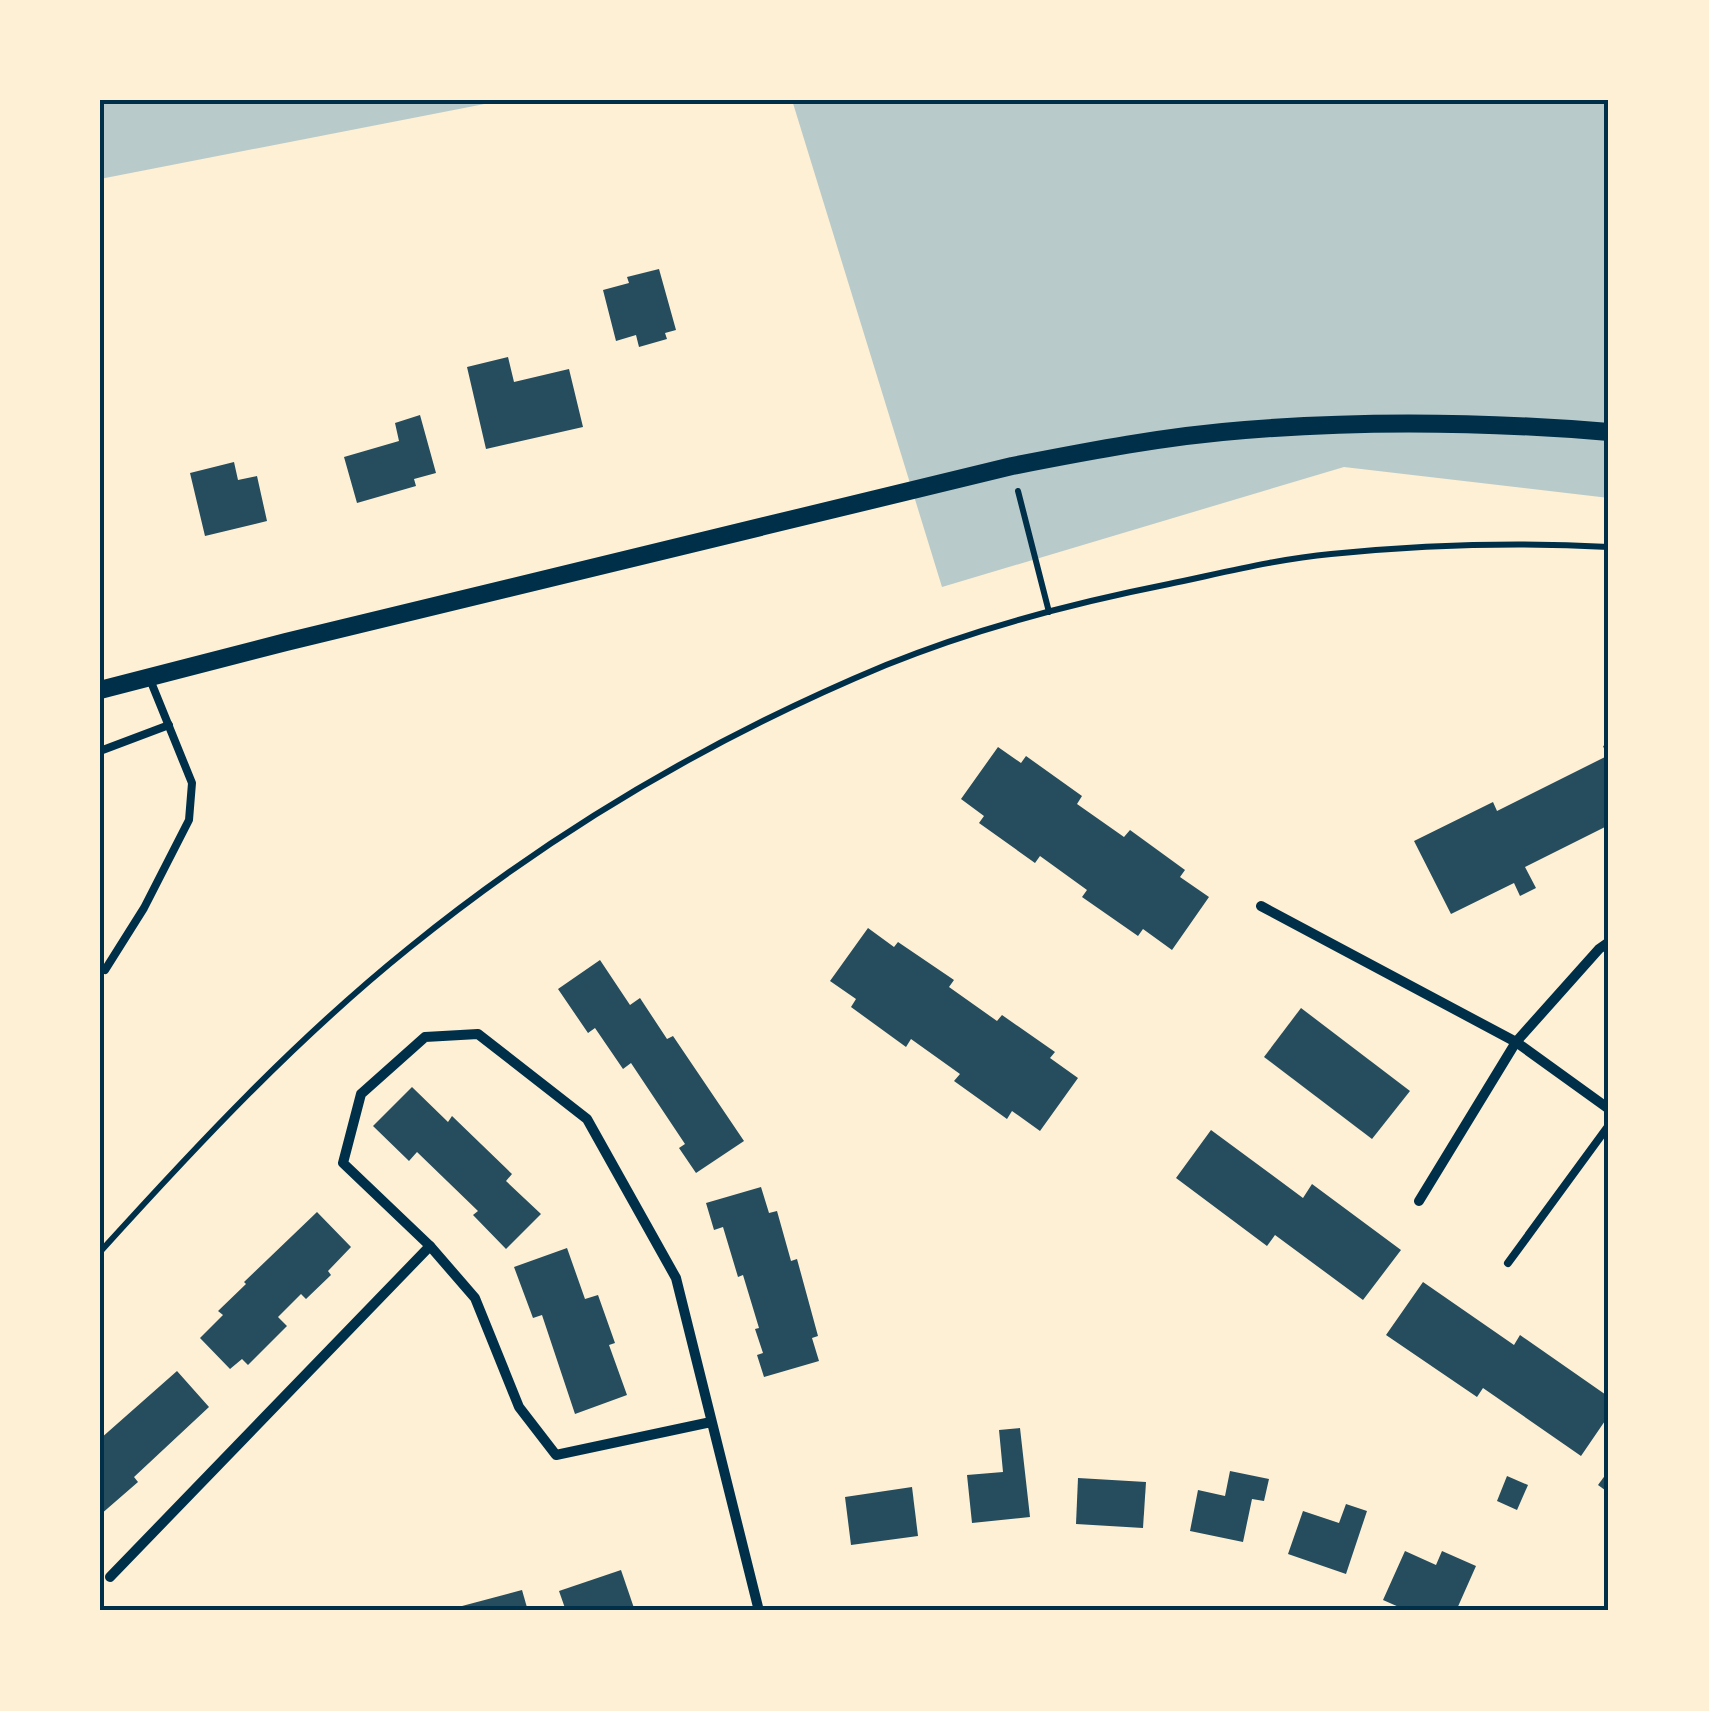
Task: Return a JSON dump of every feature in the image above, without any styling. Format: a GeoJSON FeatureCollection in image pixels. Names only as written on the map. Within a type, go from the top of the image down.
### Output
{"type":"FeatureCollection","features":[{"type":"Feature","properties":{"kind":"street"},"geometry":{"type":"LineString","coordinates":[[100,690],[1012,466],[1123,445],[1243,430],[1353,424],[1463,423],[1609,432]]}},
{"type":"Feature","properties":{"kind":"street"},"geometry":{"type":"LineString","coordinates":[[1261,906],[1516,1042],[1609,1109]]}},
{"type":"Feature","properties":{"kind":"street"},"geometry":{"type":"LineString","coordinates":[[1419,1201],[1516,1042],[1609,942]]}},
{"type":"Feature","properties":{"kind":"street"},"geometry":{"type":"LineString","coordinates":[[711,1422],[556,1455],[519,1407],[475,1298],[430,1246],[343,1163],[361,1094],[425,1037],[478,1034],[587,1119],[676,1278],[758,1611]]}},
{"type":"Feature","properties":{"kind":"street"},"geometry":{"type":"LineString","coordinates":[[110,1577],[430,1246]]}},
{"type":"Feature","properties":{"kind":"lane"},"geometry":{"type":"LineString","coordinates":[[105,970],[144,908],[189,820],[192,783],[149,677]]}},
{"type":"Feature","properties":{"kind":"lane"},"geometry":{"type":"LineString","coordinates":[[100,751],[169,725]]}},
{"type":"Feature","properties":{"kind":"lane"},"geometry":{"type":"LineString","coordinates":[[1508,1263],[1609,1124]]}},
{"type":"Feature","properties":{"kind":"path"},"geometry":{"type":"LineString","coordinates":[[1012,466],[1048,612]]}},
{"type":"Feature","properties":{"kind":"path"},"geometry":{"type":"LineString","coordinates":[[100,1252],[197,1144],[296,1047],[408,948],[512,868],[610,805],[784,711],[888,664],[1001,624],[1108,596],[1328,554],[1561,544],[1609,547]]}},
{"type":"Feature","properties":{"kind":"shaded area"},"geometry":{"type":"Polygon","coordinates":[[[100,100],[505,100],[100,179],[100,100]]]}},
{"type":"Feature","properties":{"kind":"shaded area"},"geometry":{"type":"Polygon","coordinates":[[[792,100],[1609,100],[1609,498],[1344,467],[942,587],[792,100]]]}},
{"type":"Feature","properties":{"kind":"building"},"geometry":{"type":"Polygon","coordinates":[[[659,269],[676,330],[665,333],[667,339],[639,347],[636,335],[616,341],[603,290],[629,283],[627,277],[659,269]]]}},
{"type":"Feature","properties":{"kind":"building"},"geometry":{"type":"Polygon","coordinates":[[[508,357],[514,382],[569,369],[583,427],[486,449],[467,367],[508,357]]]}},
{"type":"Feature","properties":{"kind":"building"},"geometry":{"type":"Polygon","coordinates":[[[420,415],[436,473],[414,479],[416,486],[357,503],[344,457],[399,441],[395,423],[420,415]]]}},
{"type":"Feature","properties":{"kind":"building"},"geometry":{"type":"Polygon","coordinates":[[[234,462],[238,480],[257,476],[267,521],[205,536],[190,473],[234,462]]]}},
{"type":"Feature","properties":{"kind":"building"},"geometry":{"type":"Polygon","coordinates":[[[1609,743],[1609,825],[1525,867],[1536,888],[1520,896],[1514,883],[1451,914],[1414,841],[1493,802],[1497,811],[1607,756],[1603,746],[1609,743]]]}},
{"type":"Feature","properties":{"kind":"building"},"geometry":{"type":"Polygon","coordinates":[[[998,747],[1021,763],[1026,756],[1082,796],[1077,804],[1124,837],[1130,830],[1185,870],[1180,877],[1209,897],[1172,950],[1143,929],[1138,936],[1082,897],[1087,890],[1040,856],[1035,863],[979,823],[984,816],[961,799],[998,747]]]}},
{"type":"Feature","properties":{"kind":"building"},"geometry":{"type":"Polygon","coordinates":[[[868,928],[894,947],[898,942],[954,980],[949,987],[997,1021],[1002,1015],[1055,1052],[1050,1058],[1078,1078],[1040,1131],[1012,1111],[1007,1119],[954,1081],[960,1074],[911,1039],[906,1047],[851,1007],[856,999],[830,981],[868,928]]]}},
{"type":"Feature","properties":{"kind":"building"},"geometry":{"type":"Polygon","coordinates":[[[600,960],[630,1005],[640,998],[667,1039],[673,1036],[744,1141],[696,1173],[679,1148],[685,1144],[631,1063],[623,1069],[595,1028],[588,1033],[558,989],[600,960]]]}},
{"type":"Feature","properties":{"kind":"building"},"geometry":{"type":"Polygon","coordinates":[[[1301,1008],[1410,1091],[1372,1139],[1264,1057],[1301,1008]]]}},
{"type":"Feature","properties":{"kind":"building"},"geometry":{"type":"Polygon","coordinates":[[[412,1087],[448,1122],[452,1116],[512,1174],[506,1181],[541,1214],[506,1249],[473,1215],[478,1211],[417,1152],[409,1161],[373,1126],[412,1087]]]}},
{"type":"Feature","properties":{"kind":"building"},"geometry":{"type":"Polygon","coordinates":[[[1211,1130],[1303,1198],[1312,1184],[1401,1250],[1363,1300],[1275,1235],[1267,1246],[1176,1178],[1211,1130]]]}},
{"type":"Feature","properties":{"kind":"building"},"geometry":{"type":"Polygon","coordinates":[[[761,1187],[769,1213],[777,1211],[791,1261],[797,1259],[818,1336],[812,1338],[819,1361],[764,1377],[757,1355],[763,1353],[755,1329],[759,1328],[743,1275],[738,1277],[723,1227],[714,1230],[706,1203],[761,1187]]]}},
{"type":"Feature","properties":{"kind":"building"},"geometry":{"type":"Polygon","coordinates":[[[317,1212],[351,1247],[328,1271],[331,1275],[306,1299],[301,1294],[278,1317],[287,1326],[248,1365],[242,1359],[230,1369],[200,1338],[223,1315],[218,1311],[244,1282],[317,1212]]]}},
{"type":"Feature","properties":{"kind":"building"},"geometry":{"type":"Polygon","coordinates":[[[567,1248],[585,1299],[598,1295],[615,1343],[609,1345],[627,1395],[575,1414],[542,1315],[533,1318],[514,1267],[567,1248]]]}},
{"type":"Feature","properties":{"kind":"building"},"geometry":{"type":"Polygon","coordinates":[[[1423,1282],[1514,1345],[1520,1335],[1609,1397],[1609,1415],[1581,1456],[1483,1388],[1477,1397],[1386,1335],[1423,1282]]]}},
{"type":"Feature","properties":{"kind":"building"},"geometry":{"type":"Polygon","coordinates":[[[177,1371],[209,1407],[134,1477],[138,1482],[100,1515],[100,1439],[177,1371]]]}},
{"type":"Feature","properties":{"kind":"building"},"geometry":{"type":"Polygon","coordinates":[[[1020,1428],[1030,1517],[972,1523],[967,1475],[1003,1472],[999,1430],[1020,1428]]]}},
{"type":"Feature","properties":{"kind":"building"},"geometry":{"type":"Polygon","coordinates":[[[1609,1470],[1609,1493],[1598,1485],[1609,1470]]]}},
{"type":"Feature","properties":{"kind":"building"},"geometry":{"type":"Polygon","coordinates":[[[1230,1471],[1269,1479],[1264,1501],[1252,1499],[1243,1542],[1190,1531],[1198,1490],[1225,1496],[1230,1471]]]}},
{"type":"Feature","properties":{"kind":"building"},"geometry":{"type":"Polygon","coordinates":[[[1507,1476],[1528,1485],[1517,1510],[1497,1501],[1507,1476]]]}},
{"type":"Feature","properties":{"kind":"building"},"geometry":{"type":"Polygon","coordinates":[[[1078,1478],[1146,1482],[1143,1528],[1076,1524],[1078,1478]]]}},
{"type":"Feature","properties":{"kind":"building"},"geometry":{"type":"Polygon","coordinates":[[[912,1487],[918,1536],[851,1545],[845,1497],[912,1487]]]}},
{"type":"Feature","properties":{"kind":"building"},"geometry":{"type":"Polygon","coordinates":[[[1346,1504],[1367,1511],[1346,1574],[1288,1554],[1303,1511],[1339,1523],[1346,1504]]]}},
{"type":"Feature","properties":{"kind":"building"},"geometry":{"type":"Polygon","coordinates":[[[1405,1551],[1436,1565],[1442,1551],[1476,1566],[1456,1611],[1408,1611],[1383,1600],[1405,1551]]]}},
{"type":"Feature","properties":{"kind":"building"},"geometry":{"type":"Polygon","coordinates":[[[621,1570],[635,1611],[566,1611],[559,1591],[621,1570]]]}},
{"type":"Feature","properties":{"kind":"building"},"geometry":{"type":"Polygon","coordinates":[[[522,1590],[528,1611],[447,1611],[447,1610],[522,1590]]]}}]}
